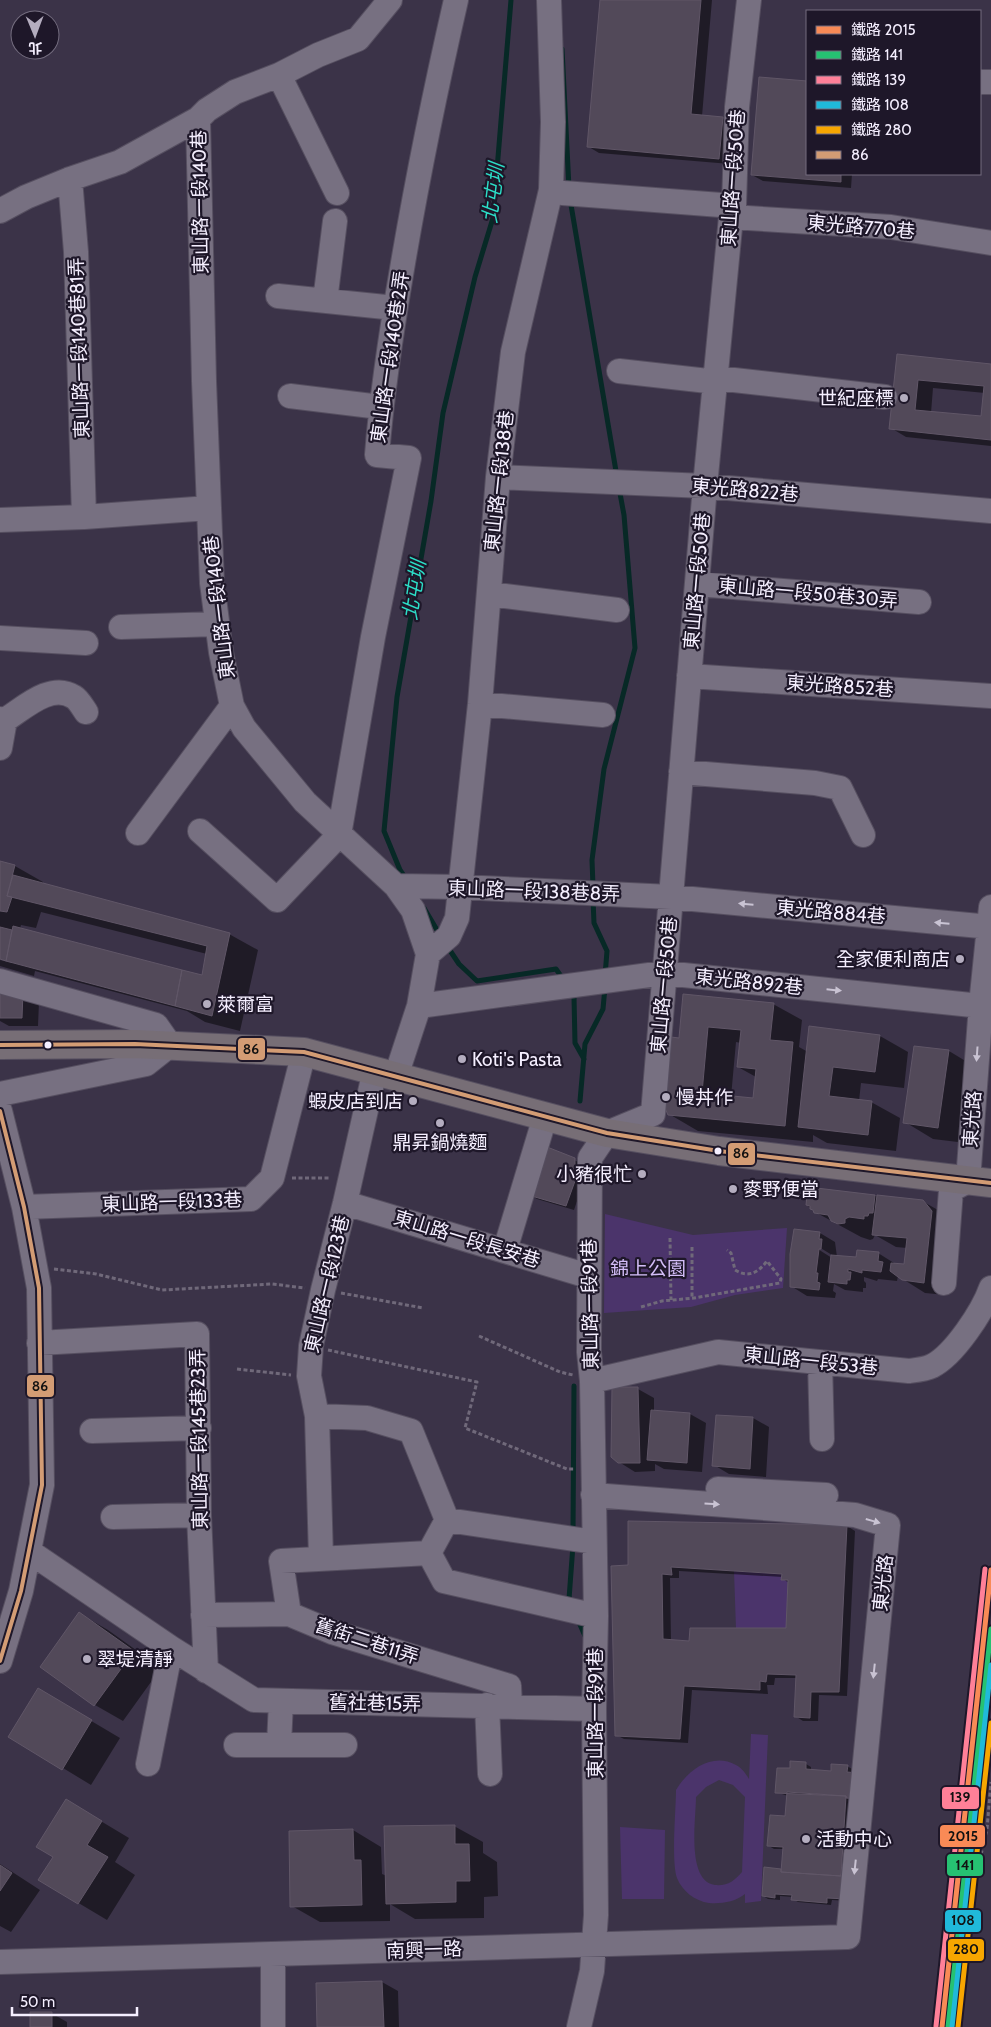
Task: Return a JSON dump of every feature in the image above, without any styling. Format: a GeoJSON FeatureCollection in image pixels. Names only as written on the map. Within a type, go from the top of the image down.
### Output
{"type":"FeatureCollection","features":[{"type":"Feature","properties":{"kind":"main road"},"geometry":{"type":"LineString","coordinates":[[0,1046],[170,1045],[304,1052],[607,1133],[719,1151],[979,1182]]}},
{"type":"Feature","properties":{"kind":"street"},"geometry":{"type":"LineString","coordinates":[[0,211],[26,197],[70,179],[120,162],[198,119],[207,110],[235,92],[279,75],[318,55],[358,39],[390,0]]}},
{"type":"Feature","properties":{"kind":"street","name":"東山路一段140巷2弄"},"geometry":{"type":"LineString","coordinates":[[339,834],[374,637],[409,458],[377,455],[380,407],[395,308],[433,102],[456,0]]}},
{"type":"Feature","properties":{"kind":"street","name":"東山路一段138巷"},"geometry":{"type":"LineString","coordinates":[[428,954],[449,936],[456,918],[480,704],[498,477],[513,352],[564,192],[553,122],[549,0]]}},
{"type":"Feature","properties":{"kind":"street","name":"東山路一段50巷"},"geometry":{"type":"LineString","coordinates":[[607,1133],[653,1114],[705,486],[733,211],[737,107],[749,0]]}},
{"type":"Feature","properties":{"kind":"street"},"geometry":{"type":"LineString","coordinates":[[279,75],[338,193]]}},
{"type":"Feature","properties":{"kind":"street","name":"東山路一段140巷"},"geometry":{"type":"LineString","coordinates":[[198,119],[204,381],[212,583],[221,652],[232,706],[244,728],[304,802],[396,886],[413,910],[428,954],[419,1006],[385,1073]]}},
{"type":"Feature","properties":{"kind":"street","name":"東山路一段140巷81弄"},"geometry":{"type":"LineString","coordinates":[[70,179],[76,252],[84,516]]}},
{"type":"Feature","properties":{"kind":"street","name":"東光路770巷"},"geometry":{"type":"LineString","coordinates":[[564,192],[891,228],[991,243]]}},
{"type":"Feature","properties":{"kind":"street"},"geometry":{"type":"LineString","coordinates":[[324,301],[335,221]]}},
{"type":"Feature","properties":{"kind":"street"},"geometry":{"type":"LineString","coordinates":[[278,296],[395,308]]}},
{"type":"Feature","properties":{"kind":"street"},"geometry":{"type":"LineString","coordinates":[[619,371],[708,381],[716,378],[885,396]]}},
{"type":"Feature","properties":{"kind":"street"},"geometry":{"type":"LineString","coordinates":[[290,396],[380,407]]}},
{"type":"Feature","properties":{"kind":"street","name":"東光路822巷"},"geometry":{"type":"LineString","coordinates":[[498,477],[705,486],[991,511]]}},
{"type":"Feature","properties":{"kind":"street"},"geometry":{"type":"LineString","coordinates":[[0,520],[209,508]]}},
{"type":"Feature","properties":{"kind":"street","name":"東山路一段50巷30弄"},"geometry":{"type":"LineString","coordinates":[[697,584],[919,602]]}},
{"type":"Feature","properties":{"kind":"street"},"geometry":{"type":"LineString","coordinates":[[488,594],[617,610]]}},
{"type":"Feature","properties":{"kind":"street"},"geometry":{"type":"LineString","coordinates":[[122,627],[217,624]]}},
{"type":"Feature","properties":{"kind":"street"},"geometry":{"type":"LineString","coordinates":[[0,638],[86,642]]}},
{"type":"Feature","properties":{"kind":"street","name":"東光路852巷"},"geometry":{"type":"LineString","coordinates":[[689,676],[991,696]]}},
{"type":"Feature","properties":{"kind":"street"},"geometry":{"type":"LineString","coordinates":[[0,748],[2,720],[43,695],[54,691],[75,697],[86,712]]}},
{"type":"Feature","properties":{"kind":"street"},"geometry":{"type":"LineString","coordinates":[[480,704],[604,715]]}},
{"type":"Feature","properties":{"kind":"street"},"geometry":{"type":"LineString","coordinates":[[138,832],[232,706]]}},
{"type":"Feature","properties":{"kind":"street"},"geometry":{"type":"LineString","coordinates":[[681,772],[815,783],[840,788],[864,835]]}},
{"type":"Feature","properties":{"kind":"street"},"geometry":{"type":"LineString","coordinates":[[200,831],[278,900],[339,834]]}},
{"type":"Feature","properties":{"kind":"street","name":"東山路一段138巷8弄"},"geometry":{"type":"LineString","coordinates":[[396,886],[460,887],[671,897]]}},
{"type":"Feature","properties":{"kind":"street","name":"東光路884巷"},"geometry":{"type":"LineString","coordinates":[[671,897],[990,920]]}},
{"type":"Feature","properties":{"kind":"street","name":"東光路"},"geometry":{"type":"LineString","coordinates":[[979,1182],[990,920]]}},
{"type":"Feature","properties":{"kind":"street","name":"東光路892巷"},"geometry":{"type":"LineString","coordinates":[[419,1006],[664,973],[986,1006]]}},
{"type":"Feature","properties":{"kind":"street"},"geometry":{"type":"LineString","coordinates":[[0,981],[156,1025],[170,1045],[146,1064],[0,1094]]}},
{"type":"Feature","properties":{"kind":"street"},"geometry":{"type":"LineString","coordinates":[[272,1178],[304,1052]]}},
{"type":"Feature","properties":{"kind":"street","name":"東山路一段123巷"},"geometry":{"type":"LineString","coordinates":[[320,1558],[316,1416],[310,1376],[311,1346],[351,1177],[385,1073]]}},
{"type":"Feature","properties":{"kind":"street"},"geometry":{"type":"LineString","coordinates":[[0,1111],[24,1207],[39,1288],[42,1485],[21,1591],[0,1661]]}},
{"type":"Feature","properties":{"kind":"street"},"geometry":{"type":"LineString","coordinates":[[505,1250],[545,1117]]}},
{"type":"Feature","properties":{"kind":"street","name":"東山路一段91巷"},"geometry":{"type":"LineString","coordinates":[[579,2027],[590,1983],[595,1945],[594,1709],[596,1616],[592,1381],[589,1352],[588,1276],[590,1158],[607,1133]]}},
{"type":"Feature","properties":{"kind":"street","name":"東山路一段133巷"},"geometry":{"type":"LineString","coordinates":[[24,1207],[251,1199],[272,1178]]}},
{"type":"Feature","properties":{"kind":"street"},"geometry":{"type":"LineString","coordinates":[[944,1283],[951,1190],[979,1182]]}},
{"type":"Feature","properties":{"kind":"street","name":"東山路一段長安巷"},"geometry":{"type":"LineString","coordinates":[[345,1203],[588,1276]]}},
{"type":"Feature","properties":{"kind":"street","name":"東山路一段53巷"},"geometry":{"type":"LineString","coordinates":[[592,1381],[718,1352],[909,1371],[930,1367],[944,1359],[952,1350],[985,1305],[991,1288]]}},
{"type":"Feature","properties":{"kind":"street","name":"東山路一段145巷23弄"},"geometry":{"type":"LineString","coordinates":[[39,1344],[197,1334],[199,1515],[206,1671]]}},
{"type":"Feature","properties":{"kind":"street"},"geometry":{"type":"LineString","coordinates":[[820,1362],[822,1439]]}},
{"type":"Feature","properties":{"kind":"street"},"geometry":{"type":"LineString","coordinates":[[316,1416],[368,1418],[411,1431],[447,1520]]}},
{"type":"Feature","properties":{"kind":"street"},"geometry":{"type":"LineString","coordinates":[[92,1431],[199,1428]]}},
{"type":"Feature","properties":{"kind":"street"},"geometry":{"type":"LineString","coordinates":[[593,1482],[826,1495]]}},
{"type":"Feature","properties":{"kind":"street","name":"東光路"},"geometry":{"type":"LineString","coordinates":[[593,1482],[855,1515],[888,1525],[848,1937]]}},
{"type":"Feature","properties":{"kind":"street"},"geometry":{"type":"LineString","coordinates":[[113,1517],[199,1515]]}},
{"type":"Feature","properties":{"kind":"street"},"geometry":{"type":"LineString","coordinates":[[447,1520],[594,1542]]}},
{"type":"Feature","properties":{"kind":"street"},"geometry":{"type":"LineString","coordinates":[[429,1553],[447,1520]]}},
{"type":"Feature","properties":{"kind":"street","name":"舊社巷15弄"},"geometry":{"type":"LineString","coordinates":[[30,1552],[171,1648],[254,1700],[594,1709]]}},
{"type":"Feature","properties":{"kind":"street"},"geometry":{"type":"LineString","coordinates":[[289,1614],[281,1561],[429,1553]]}},
{"type":"Feature","properties":{"kind":"street"},"geometry":{"type":"LineString","coordinates":[[429,1553],[444,1581],[596,1616]]}},
{"type":"Feature","properties":{"kind":"street","name":"舊街二巷11弄"},"geometry":{"type":"LineString","coordinates":[[203,1615],[289,1614],[332,1632],[509,1686],[498,1706]]}},
{"type":"Feature","properties":{"kind":"street"},"geometry":{"type":"LineString","coordinates":[[148,1764],[171,1648]]}},
{"type":"Feature","properties":{"kind":"street"},"geometry":{"type":"LineString","coordinates":[[280,1701],[280,1745]]}},
{"type":"Feature","properties":{"kind":"street"},"geometry":{"type":"LineString","coordinates":[[490,1774],[498,1706]]}},
{"type":"Feature","properties":{"kind":"street"},"geometry":{"type":"LineString","coordinates":[[236,1745],[345,1745]]}},
{"type":"Feature","properties":{"kind":"street","name":"南興一路"},"geometry":{"type":"LineString","coordinates":[[0,1962],[848,1937]]}},
{"type":"Feature","properties":{"kind":"street"},"geometry":{"type":"LineString","coordinates":[[273,2027],[274,1954]]}},
{"type":"Feature","properties":{"kind":"path"},"geometry":{"type":"LineString","coordinates":[[272,1178],[351,1177]]}},
{"type":"Feature","properties":{"kind":"path"},"geometry":{"type":"LineString","coordinates":[[670,1238],[671,1300]]}},
{"type":"Feature","properties":{"kind":"path"},"geometry":{"type":"LineString","coordinates":[[692,1247],[692,1298]]}},
{"type":"Feature","properties":{"kind":"path"},"geometry":{"type":"LineString","coordinates":[[641,1307],[671,1300],[780,1283],[781,1279],[767,1261],[760,1270],[752,1274],[741,1274],[735,1270],[731,1253],[727,1250]]}},
{"type":"Feature","properties":{"kind":"path"},"geometry":{"type":"LineString","coordinates":[[36,1266],[96,1274],[162,1290],[272,1284],[323,1290],[423,1308]]}},
{"type":"Feature","properties":{"kind":"path"},"geometry":{"type":"LineString","coordinates":[[479,1336],[560,1372],[592,1381]]}},
{"type":"Feature","properties":{"kind":"path"},"geometry":{"type":"LineString","coordinates":[[311,1346],[477,1382],[465,1428],[567,1469],[593,1482]]}},
{"type":"Feature","properties":{"kind":"path"},"geometry":{"type":"LineString","coordinates":[[236,1369],[310,1376]]}},
{"type":"Feature","properties":{"kind":"path"},"geometry":{"type":"LineString","coordinates":[[953,2027],[959,1949],[987,1829],[991,1782]]}},
{"type":"Feature","properties":{"kind":"green space","name":"錦上公園"},"geometry":{"type":"Polygon","coordinates":[[[605,1214],[693,1235],[787,1228],[783,1288],[735,1295],[691,1307],[604,1313],[605,1214]]]}},
{"type":"Feature","properties":{"kind":"green space"},"geometry":{"type":"Polygon","coordinates":[[[734,1571],[782,1574],[782,1580],[788,1580],[786,1628],[736,1629],[734,1571]]]}},
{"type":"Feature","properties":{"kind":"green space"},"geometry":{"type":"Polygon","coordinates":[[[751,1734],[768,1735],[761,1901],[745,1903],[745,1894],[737,1899],[723,1903],[709,1903],[699,1900],[682,1887],[675,1870],[676,1790],[694,1770],[710,1762],[727,1762],[738,1766],[749,1779],[751,1734]],[[719,1780],[706,1787],[696,1797],[694,1833],[696,1861],[700,1873],[706,1881],[715,1885],[724,1885],[742,1872],[745,1797],[733,1785],[719,1780]]]}},
{"type":"Feature","properties":{"kind":"green space"},"geometry":{"type":"Polygon","coordinates":[[[620,1827],[665,1830],[664,1899],[622,1899],[620,1827]]]}},
{"type":"Feature","properties":{"kind":"building"},"geometry":{"type":"Polygon","coordinates":[[[600,0],[701,0],[691,114],[723,117],[719,159],[587,147],[600,0]]]}},
{"type":"Feature","properties":{"kind":"building"},"geometry":{"type":"Polygon","coordinates":[[[759,77],[806,81],[806,175],[841,175],[841,182],[751,175],[759,77]]]}},
{"type":"Feature","properties":{"kind":"building","name":"世紀座標"},"geometry":{"type":"Polygon","coordinates":[[[897,354],[991,364],[991,440],[889,429],[897,354]],[[918,380],[915,410],[981,416],[984,386],[918,380]]]}},
{"type":"Feature","properties":{"kind":"building"},"geometry":{"type":"Polygon","coordinates":[[[0,861],[15,865],[7,896],[12,897],[7,912],[0,911],[0,861]]]}},
{"type":"Feature","properties":{"kind":"building"},"geometry":{"type":"Polygon","coordinates":[[[13,875],[230,933],[212,1016],[175,1006],[182,970],[202,975],[207,946],[7,896],[13,875]]]}},
{"type":"Feature","properties":{"kind":"building"},"geometry":{"type":"Polygon","coordinates":[[[13,926],[182,970],[175,1006],[6,961],[13,926]]]}},
{"type":"Feature","properties":{"kind":"building"},"geometry":{"type":"Polygon","coordinates":[[[0,927],[12,930],[6,961],[0,959],[0,927]]]}},
{"type":"Feature","properties":{"kind":"building"},"geometry":{"type":"Polygon","coordinates":[[[0,987],[23,992],[22,1018],[0,1018],[0,987]]]}},
{"type":"Feature","properties":{"kind":"building"},"geometry":{"type":"Polygon","coordinates":[[[683,994],[774,1003],[770,1040],[793,1042],[785,1126],[668,1115],[665,1108],[671,1037],[679,1038],[683,994]],[[708,1027],[702,1093],[753,1098],[756,1069],[737,1067],[741,1030],[708,1027]]]}},
{"type":"Feature","properties":{"kind":"building"},"geometry":{"type":"Polygon","coordinates":[[[809,1026],[880,1035],[875,1072],[833,1067],[829,1096],[872,1101],[868,1135],[798,1127],[809,1026]]]}},
{"type":"Feature","properties":{"kind":"building"},"geometry":{"type":"Polygon","coordinates":[[[914,1046],[949,1050],[938,1128],[903,1123],[914,1046]]]}},
{"type":"Feature","properties":{"kind":"building"},"geometry":{"type":"Polygon","coordinates":[[[542,1145],[575,1158],[575,1181],[566,1206],[528,1195],[542,1145]]]}},
{"type":"Feature","properties":{"kind":"building"},"geometry":{"type":"Polygon","coordinates":[[[808,1187],[875,1195],[873,1213],[864,1216],[864,1219],[849,1217],[845,1219],[845,1223],[838,1224],[831,1221],[828,1215],[814,1213],[810,1206],[806,1205],[808,1187]]]}},
{"type":"Feature","properties":{"kind":"building"},"geometry":{"type":"Polygon","coordinates":[[[877,1195],[923,1200],[932,1211],[924,1283],[902,1280],[890,1271],[891,1263],[904,1264],[907,1238],[872,1235],[877,1195]]]}},
{"type":"Feature","properties":{"kind":"building"},"geometry":{"type":"Polygon","coordinates":[[[794,1229],[820,1232],[819,1239],[822,1239],[816,1273],[818,1273],[817,1282],[820,1283],[819,1290],[790,1287],[790,1254],[794,1229]]]}},
{"type":"Feature","properties":{"kind":"building"},"geometry":{"type":"Polygon","coordinates":[[[857,1250],[879,1252],[878,1261],[883,1262],[881,1272],[862,1270],[862,1273],[848,1269],[848,1272],[851,1272],[850,1280],[847,1280],[847,1284],[828,1282],[831,1255],[856,1257],[857,1250]]]}},
{"type":"Feature","properties":{"kind":"building"},"geometry":{"type":"Polygon","coordinates":[[[612,1387],[638,1387],[640,1463],[618,1463],[611,1457],[612,1387]]]}},
{"type":"Feature","properties":{"kind":"building"},"geometry":{"type":"Polygon","coordinates":[[[651,1410],[690,1413],[687,1463],[647,1460],[651,1410]]]}},
{"type":"Feature","properties":{"kind":"building"},"geometry":{"type":"Polygon","coordinates":[[[716,1415],[753,1417],[750,1469],[712,1466],[716,1415]]]}},
{"type":"Feature","properties":{"kind":"building"},"geometry":{"type":"Polygon","coordinates":[[[628,1521],[847,1525],[839,1692],[811,1692],[810,1718],[794,1717],[796,1675],[767,1674],[766,1682],[760,1681],[760,1690],[684,1686],[680,1739],[615,1736],[611,1566],[628,1565],[628,1521]],[[671,1567],[672,1575],[662,1574],[663,1639],[689,1641],[690,1628],[786,1628],[788,1580],[781,1580],[782,1574],[671,1567]]]}},
{"type":"Feature","properties":{"kind":"building","name":"翠堤清靜"},"geometry":{"type":"Polygon","coordinates":[[[79,1612],[134,1651],[94,1706],[40,1667],[79,1612]]]}},
{"type":"Feature","properties":{"kind":"building"},"geometry":{"type":"Polygon","coordinates":[[[38,1688],[92,1720],[62,1770],[8,1737],[38,1688]]]}},
{"type":"Feature","properties":{"kind":"building"},"geometry":{"type":"Polygon","coordinates":[[[790,1761],[806,1762],[806,1769],[831,1771],[831,1764],[848,1765],[847,1772],[859,1773],[858,1799],[846,1798],[846,1796],[775,1793],[777,1768],[790,1768],[790,1761]]]}},
{"type":"Feature","properties":{"kind":"building","name":"活動中心"},"geometry":{"type":"Polygon","coordinates":[[[787,1792],[846,1796],[841,1876],[781,1872],[783,1847],[767,1846],[770,1815],[785,1816],[787,1792]]]}},
{"type":"Feature","properties":{"kind":"building"},"geometry":{"type":"Polygon","coordinates":[[[66,1799],[102,1821],[87,1845],[108,1857],[78,1904],[38,1880],[53,1857],[36,1847],[66,1799]]]}},
{"type":"Feature","properties":{"kind":"building"},"geometry":{"type":"Polygon","coordinates":[[[455,1825],[455,1844],[469,1844],[470,1881],[456,1881],[456,1902],[386,1904],[384,1826],[455,1825]]]}},
{"type":"Feature","properties":{"kind":"building"},"geometry":{"type":"Polygon","coordinates":[[[353,1829],[354,1860],[361,1860],[362,1905],[290,1907],[289,1831],[353,1829]]]}},
{"type":"Feature","properties":{"kind":"building"},"geometry":{"type":"Polygon","coordinates":[[[0,1865],[12,1873],[0,1891],[0,1865]]]}},
{"type":"Feature","properties":{"kind":"building"},"geometry":{"type":"Polygon","coordinates":[[[764,1867],[781,1869],[781,1872],[841,1876],[841,1874],[847,1874],[846,1899],[827,1898],[827,1903],[791,1900],[792,1895],[775,1894],[775,1898],[762,1896],[764,1867]]]}},
{"type":"Feature","properties":{"kind":"building"},"geometry":{"type":"Polygon","coordinates":[[[382,1981],[384,2027],[317,2027],[316,1983],[382,1981]]]}},
{"type":"Feature","properties":{"kind":"building"},"geometry":{"type":"Polygon","coordinates":[[[30,2012],[52,2012],[52,2027],[30,2027],[30,2012]]]}},
{"type":"Feature","properties":{"kind":"waterway","name":"北屯圳"},"geometry":{"type":"LineString","coordinates":[[406,879],[400,870],[384,831],[397,697],[431,501],[443,413],[475,277],[493,218],[511,0]]}},
{"type":"Feature","properties":{"kind":"waterway","name":"北屯圳"},"geometry":{"type":"LineString","coordinates":[[562,49],[569,188]]}},
{"type":"Feature","properties":{"kind":"waterway","name":"北屯圳"},"geometry":{"type":"LineString","coordinates":[[570,199],[617,477]]}},
{"type":"Feature","properties":{"kind":"waterway","name":"北屯圳"},"geometry":{"type":"LineString","coordinates":[[593,886],[592,860],[604,769],[635,648],[624,515],[619,488]]}},
{"type":"Feature","properties":{"kind":"waterway","name":"北屯圳"},"geometry":{"type":"LineString","coordinates":[[593,899],[594,923],[607,951],[605,976]]}},
{"type":"Feature","properties":{"kind":"waterway","name":"北屯圳"},"geometry":{"type":"LineString","coordinates":[[424,908],[440,935]]}},
{"type":"Feature","properties":{"kind":"waterway","name":"北屯圳"},"geometry":{"type":"LineString","coordinates":[[447,946],[459,964],[477,981],[556,969],[563,979]]}},
{"type":"Feature","properties":{"kind":"waterway","name":"北屯圳"},"geometry":{"type":"LineString","coordinates":[[580,1101],[585,1044],[603,1009],[605,987]]}},
{"type":"Feature","properties":{"kind":"waterway","name":"北屯圳"},"geometry":{"type":"LineString","coordinates":[[572,993],[574,997],[575,1043],[584,1059]]}},
{"type":"Feature","properties":{"kind":"waterway"},"geometry":{"type":"LineString","coordinates":[[573,1534],[574,1386]]}},
{"type":"Feature","properties":{"kind":"waterway"},"geometry":{"type":"LineString","coordinates":[[571,1603],[569,1599],[573,1545]]}},
{"type":"Feature","properties":{"kind":"waterway"},"geometry":{"type":"LineString","coordinates":[[578,1620],[585,1636]]}},
{"type":"Feature","properties":{"kind":"rail line","name":"139"},"geometry":{"type":"LineString","coordinates":[[936,2026],[985,1569]]}},
{"type":"Feature","properties":{"kind":"rail line","name":"2015"},"geometry":{"type":"LineString","coordinates":[[942,2027],[991,1570]]}},
{"type":"Feature","properties":{"kind":"rail line","name":"141"},"geometry":{"type":"LineString","coordinates":[[948,2027],[991,1629]]}},
{"type":"Feature","properties":{"kind":"rail line","name":"108"},"geometry":{"type":"LineString","coordinates":[[952,2027],[991,1665]]}},
{"type":"Feature","properties":{"kind":"rail line","name":"280"},"geometry":{"type":"LineString","coordinates":[[958,2027],[991,1723]]}},
{"type":"Feature","properties":{"kind":"transit line","name":"86"},"geometry":{"type":"LineString","coordinates":[[0,1045],[135,1044],[304,1052],[607,1133],[719,1151],[991,1183]]}},
{"type":"Feature","properties":{"kind":"transit line","name":"86"},"geometry":{"type":"LineString","coordinates":[[0,1111],[24,1207],[39,1288],[42,1485],[21,1591],[0,1661]]}},
{"type":"Feature","properties":{"kind":"place","name":"世紀座標"},"geometry":{"type":"Point","coordinates":[904,398]}},
{"type":"Feature","properties":{"kind":"place","name":"全家便利商店"},"geometry":{"type":"Point","coordinates":[960,959]}},
{"type":"Feature","properties":{"kind":"place","name":"萊爾富"},"geometry":{"type":"Point","coordinates":[207,1004]}},
{"type":"Feature","properties":{"kind":"place","name":"Koti's Pasta"},"geometry":{"type":"Point","coordinates":[462,1059]}},
{"type":"Feature","properties":{"kind":"place","name":"慢丼作"},"geometry":{"type":"Point","coordinates":[666,1097]}},
{"type":"Feature","properties":{"kind":"place","name":"蝦皮店到店"},"geometry":{"type":"Point","coordinates":[413,1101]}},
{"type":"Feature","properties":{"kind":"place","name":"鼎昇鍋燒麵"},"geometry":{"type":"Point","coordinates":[440,1123]}},
{"type":"Feature","properties":{"kind":"place","name":"小豬很忙"},"geometry":{"type":"Point","coordinates":[642,1174]}},
{"type":"Feature","properties":{"kind":"place","name":"麥野便當"},"geometry":{"type":"Point","coordinates":[733,1189]}},
{"type":"Feature","properties":{"kind":"place","name":"翠堤清靜"},"geometry":{"type":"Point","coordinates":[87,1659]}},
{"type":"Feature","properties":{"kind":"place","name":"活動中心"},"geometry":{"type":"Point","coordinates":[806,1839]}}]}
